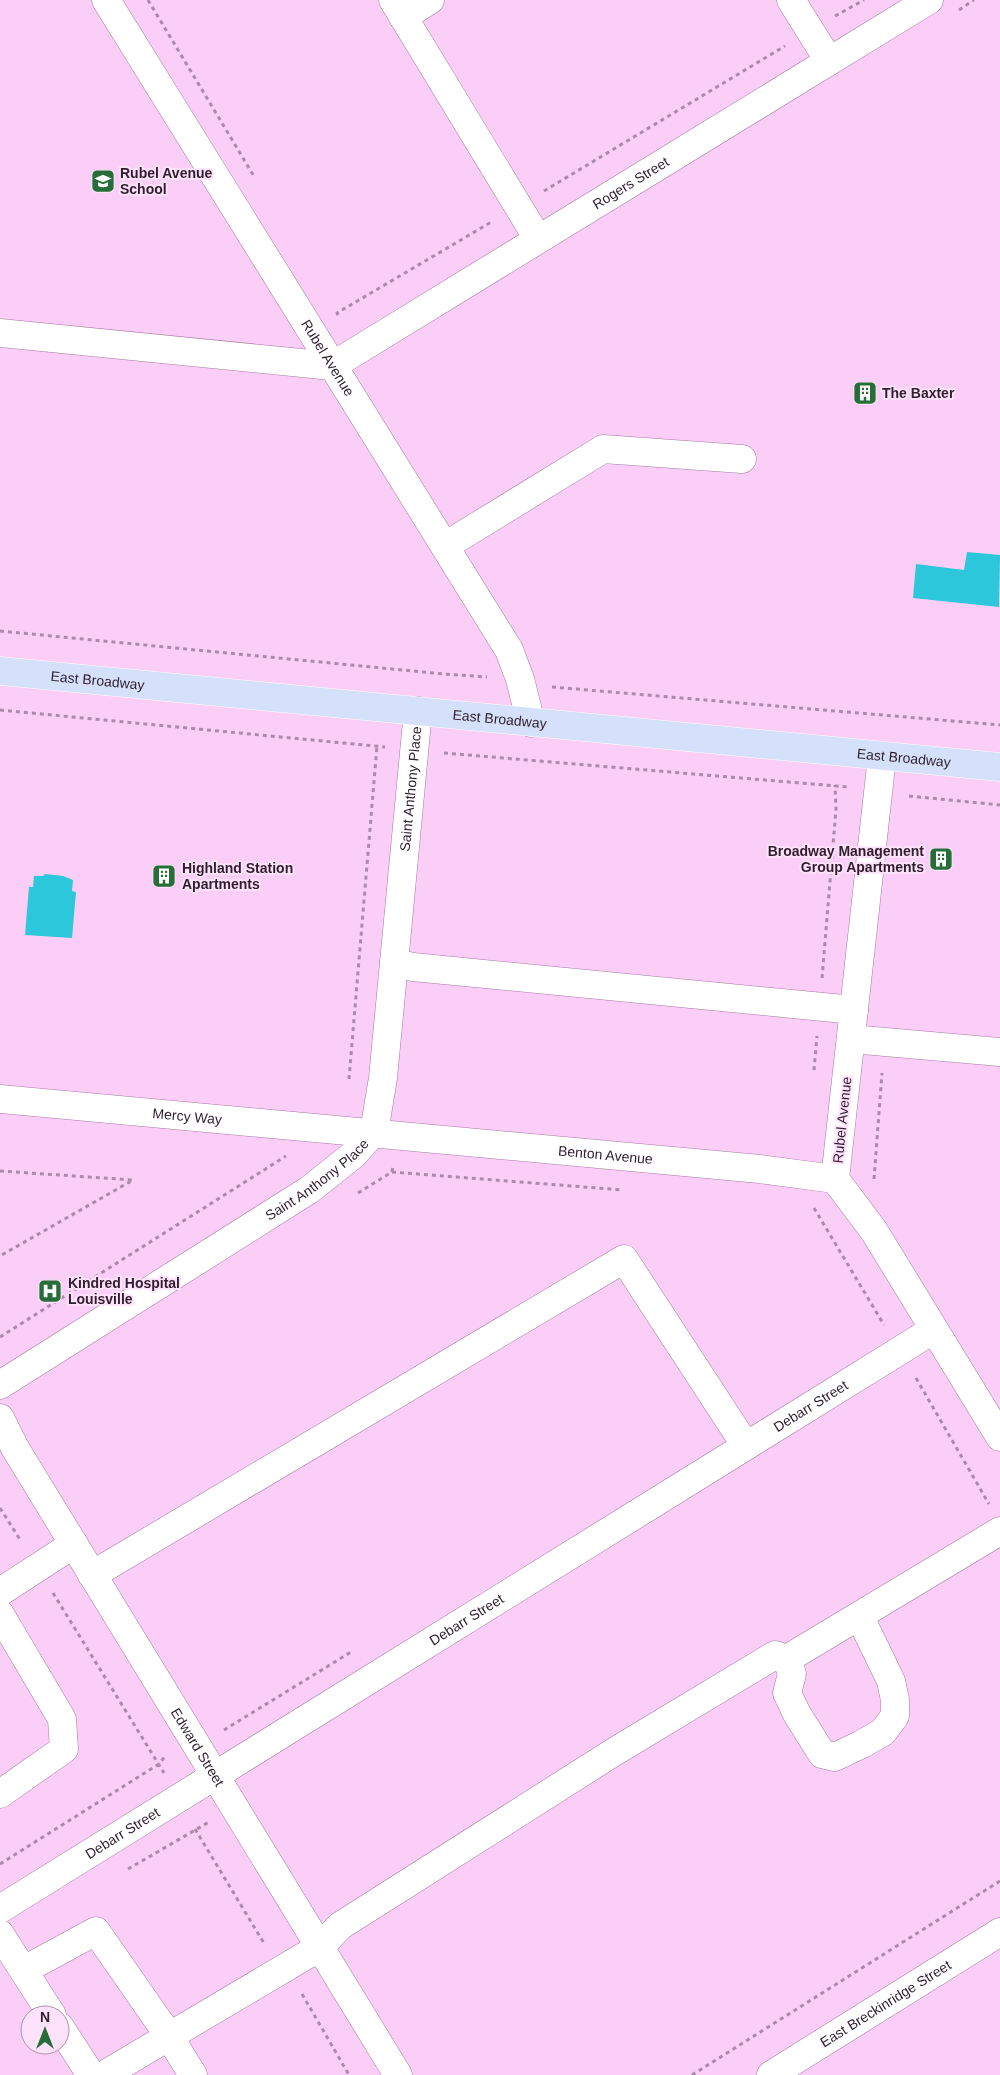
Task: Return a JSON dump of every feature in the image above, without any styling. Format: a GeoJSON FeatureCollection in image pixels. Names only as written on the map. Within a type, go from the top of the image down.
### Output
{"type":"FeatureCollection","features":[{"type":"Feature","properties":{"kind":"main road","name":"East Broadway"},"geometry":{"type":"LineString","coordinates":[[0,671],[1000,767]]}},
{"type":"Feature","properties":{"kind":"street","name":"Rubel Avenue"},"geometry":{"type":"LineString","coordinates":[[106,0],[509,650],[520,679],[531,723]]}},
{"type":"Feature","properties":{"kind":"street"},"geometry":{"type":"LineString","coordinates":[[430,0],[398,8],[538,239]]}},
{"type":"Feature","properties":{"kind":"street"},"geometry":{"type":"LineString","coordinates":[[791,0],[829,61]]}},
{"type":"Feature","properties":{"kind":"street","name":"Rogers Street"},"geometry":{"type":"LineString","coordinates":[[332,366],[929,0]]}},
{"type":"Feature","properties":{"kind":"street"},"geometry":{"type":"LineString","coordinates":[[0,333],[332,366]]}},
{"type":"Feature","properties":{"kind":"street"},"geometry":{"type":"LineString","coordinates":[[445,546],[603,449],[742,459]]}},
{"type":"Feature","properties":{"kind":"street","name":"Saint Anthony Place"},"geometry":{"type":"LineString","coordinates":[[0,1385],[309,1190],[353,1155],[374,1132],[383,1078],[418,711]]}},
{"type":"Feature","properties":{"kind":"street","name":"Rubel Avenue"},"geometry":{"type":"LineString","coordinates":[[882,757],[835,1179],[874,1231],[1000,1437]]}},
{"type":"Feature","properties":{"kind":"street"},"geometry":{"type":"LineString","coordinates":[[394,963],[413,967],[854,1010]]}},
{"type":"Feature","properties":{"kind":"street"},"geometry":{"type":"LineString","coordinates":[[851,1039],[1000,1052]]}},
{"type":"Feature","properties":{"kind":"street","name":"Mercy Way"},"geometry":{"type":"LineString","coordinates":[[0,1099],[374,1132]]}},
{"type":"Feature","properties":{"kind":"street","name":"Benton Avenue"},"geometry":{"type":"LineString","coordinates":[[374,1132],[760,1169],[835,1179]]}},
{"type":"Feature","properties":{"kind":"street"},"geometry":{"type":"LineString","coordinates":[[92,1575],[624,1259],[746,1446]]}},
{"type":"Feature","properties":{"kind":"street","name":"Debarr Street"},"geometry":{"type":"LineString","coordinates":[[0,1909],[933,1330]]}},
{"type":"Feature","properties":{"kind":"street","name":"Edward Street"},"geometry":{"type":"LineString","coordinates":[[0,1418],[15,1448],[398,2075]]}},
{"type":"Feature","properties":{"kind":"street"},"geometry":{"type":"LineString","coordinates":[[104,2075],[320,1947],[340,1926],[614,1752],[775,1655],[787,1659],[860,1617],[997,1521]]}},
{"type":"Feature","properties":{"kind":"street"},"geometry":{"type":"LineString","coordinates":[[0,1592],[74,1544]]}},
{"type":"Feature","properties":{"kind":"street"},"geometry":{"type":"LineString","coordinates":[[0,1614],[62,1719],[64,1749],[0,1794]]}},
{"type":"Feature","properties":{"kind":"street"},"geometry":{"type":"LineString","coordinates":[[787,1659],[792,1674],[787,1693],[796,1714],[822,1754],[834,1757],[883,1732],[895,1716],[895,1700],[891,1681],[860,1617]]}},
{"type":"Feature","properties":{"kind":"street"},"geometry":{"type":"LineString","coordinates":[[24,1970],[96,1930],[169,2036],[193,2075]]}},
{"type":"Feature","properties":{"kind":"street","name":"East Breckinridge Street"},"geometry":{"type":"LineString","coordinates":[[771,2075],[1000,1932]]}},
{"type":"Feature","properties":{"kind":"street"},"geometry":{"type":"LineString","coordinates":[[0,1934],[46,2005]]}},
{"type":"Feature","properties":{"kind":"street"},"geometry":{"type":"LineString","coordinates":[[70,2042],[91,2075]]}},
{"type":"Feature","properties":{"kind":"path"},"geometry":{"type":"LineString","coordinates":[[148,0],[260,186]]}},
{"type":"Feature","properties":{"kind":"path"},"geometry":{"type":"LineString","coordinates":[[337,313],[864,0]]}},
{"type":"Feature","properties":{"kind":"path"},"geometry":{"type":"LineString","coordinates":[[958,10],[974,0]]}},
{"type":"Feature","properties":{"kind":"path"},"geometry":{"type":"LineString","coordinates":[[332,304],[355,352]]}},
{"type":"Feature","properties":{"kind":"path"},"geometry":{"type":"LineString","coordinates":[[551,679],[556,687]]}},
{"type":"Feature","properties":{"kind":"path"},"geometry":{"type":"LineString","coordinates":[[0,710],[415,750],[835,785],[878,794],[1000,805]]}},
{"type":"Feature","properties":{"kind":"path"},"geometry":{"type":"LineString","coordinates":[[349,1081],[377,746]]}},
{"type":"Feature","properties":{"kind":"path"},"geometry":{"type":"LineString","coordinates":[[814,1073],[836,809],[835,785]]}},
{"type":"Feature","properties":{"kind":"path"},"geometry":{"type":"LineString","coordinates":[[873,1181],[877,1154],[884,1042]]}},
{"type":"Feature","properties":{"kind":"path"},"geometry":{"type":"LineString","coordinates":[[1,1335],[288,1156]]}},
{"type":"Feature","properties":{"kind":"path"},"geometry":{"type":"LineString","coordinates":[[0,1171],[133,1180],[0,1256]]}},
{"type":"Feature","properties":{"kind":"path"},"geometry":{"type":"LineString","coordinates":[[392,1172],[626,1190]]}},
{"type":"Feature","properties":{"kind":"path"},"geometry":{"type":"LineString","coordinates":[[812,1204],[900,1350],[997,1521]]}},
{"type":"Feature","properties":{"kind":"path"},"geometry":{"type":"LineString","coordinates":[[876,1330],[884,1325]]}},
{"type":"Feature","properties":{"kind":"path"},"geometry":{"type":"LineString","coordinates":[[0,1864],[159,1764],[187,1731],[225,1730],[359,1647]]}},
{"type":"Feature","properties":{"kind":"path"},"geometry":{"type":"LineString","coordinates":[[692,2075],[1000,1881]]}},
{"type":"Feature","properties":{"kind":"water"},"geometry":{"type":"Polygon","coordinates":[[[967,552],[1000,555],[999,607],[913,598],[916,564],[964,570],[967,552]]]}},
{"type":"Feature","properties":{"kind":"water"},"geometry":{"type":"Polygon","coordinates":[[[45,874],[63,876],[73,880],[72,891],[76,892],[72,938],[25,935],[29,887],[33,887],[34,876],[43,876],[45,874]]]}},
{"type":"Feature","properties":{"kind":"place","name":"Rubel Avenue School"},"geometry":{"type":"Point","coordinates":[103,181]}},
{"type":"Feature","properties":{"kind":"place","name":"The Baxter"},"geometry":{"type":"Point","coordinates":[865,393]}},
{"type":"Feature","properties":{"kind":"place","name":"Broadway Management Group Apartments"},"geometry":{"type":"Point","coordinates":[941,859]}},
{"type":"Feature","properties":{"kind":"place","name":"Highland Station Apartments"},"geometry":{"type":"Point","coordinates":[164,876]}},
{"type":"Feature","properties":{"kind":"place","name":"Kindred Hospital Louisville"},"geometry":{"type":"Point","coordinates":[50,1291]}}]}
